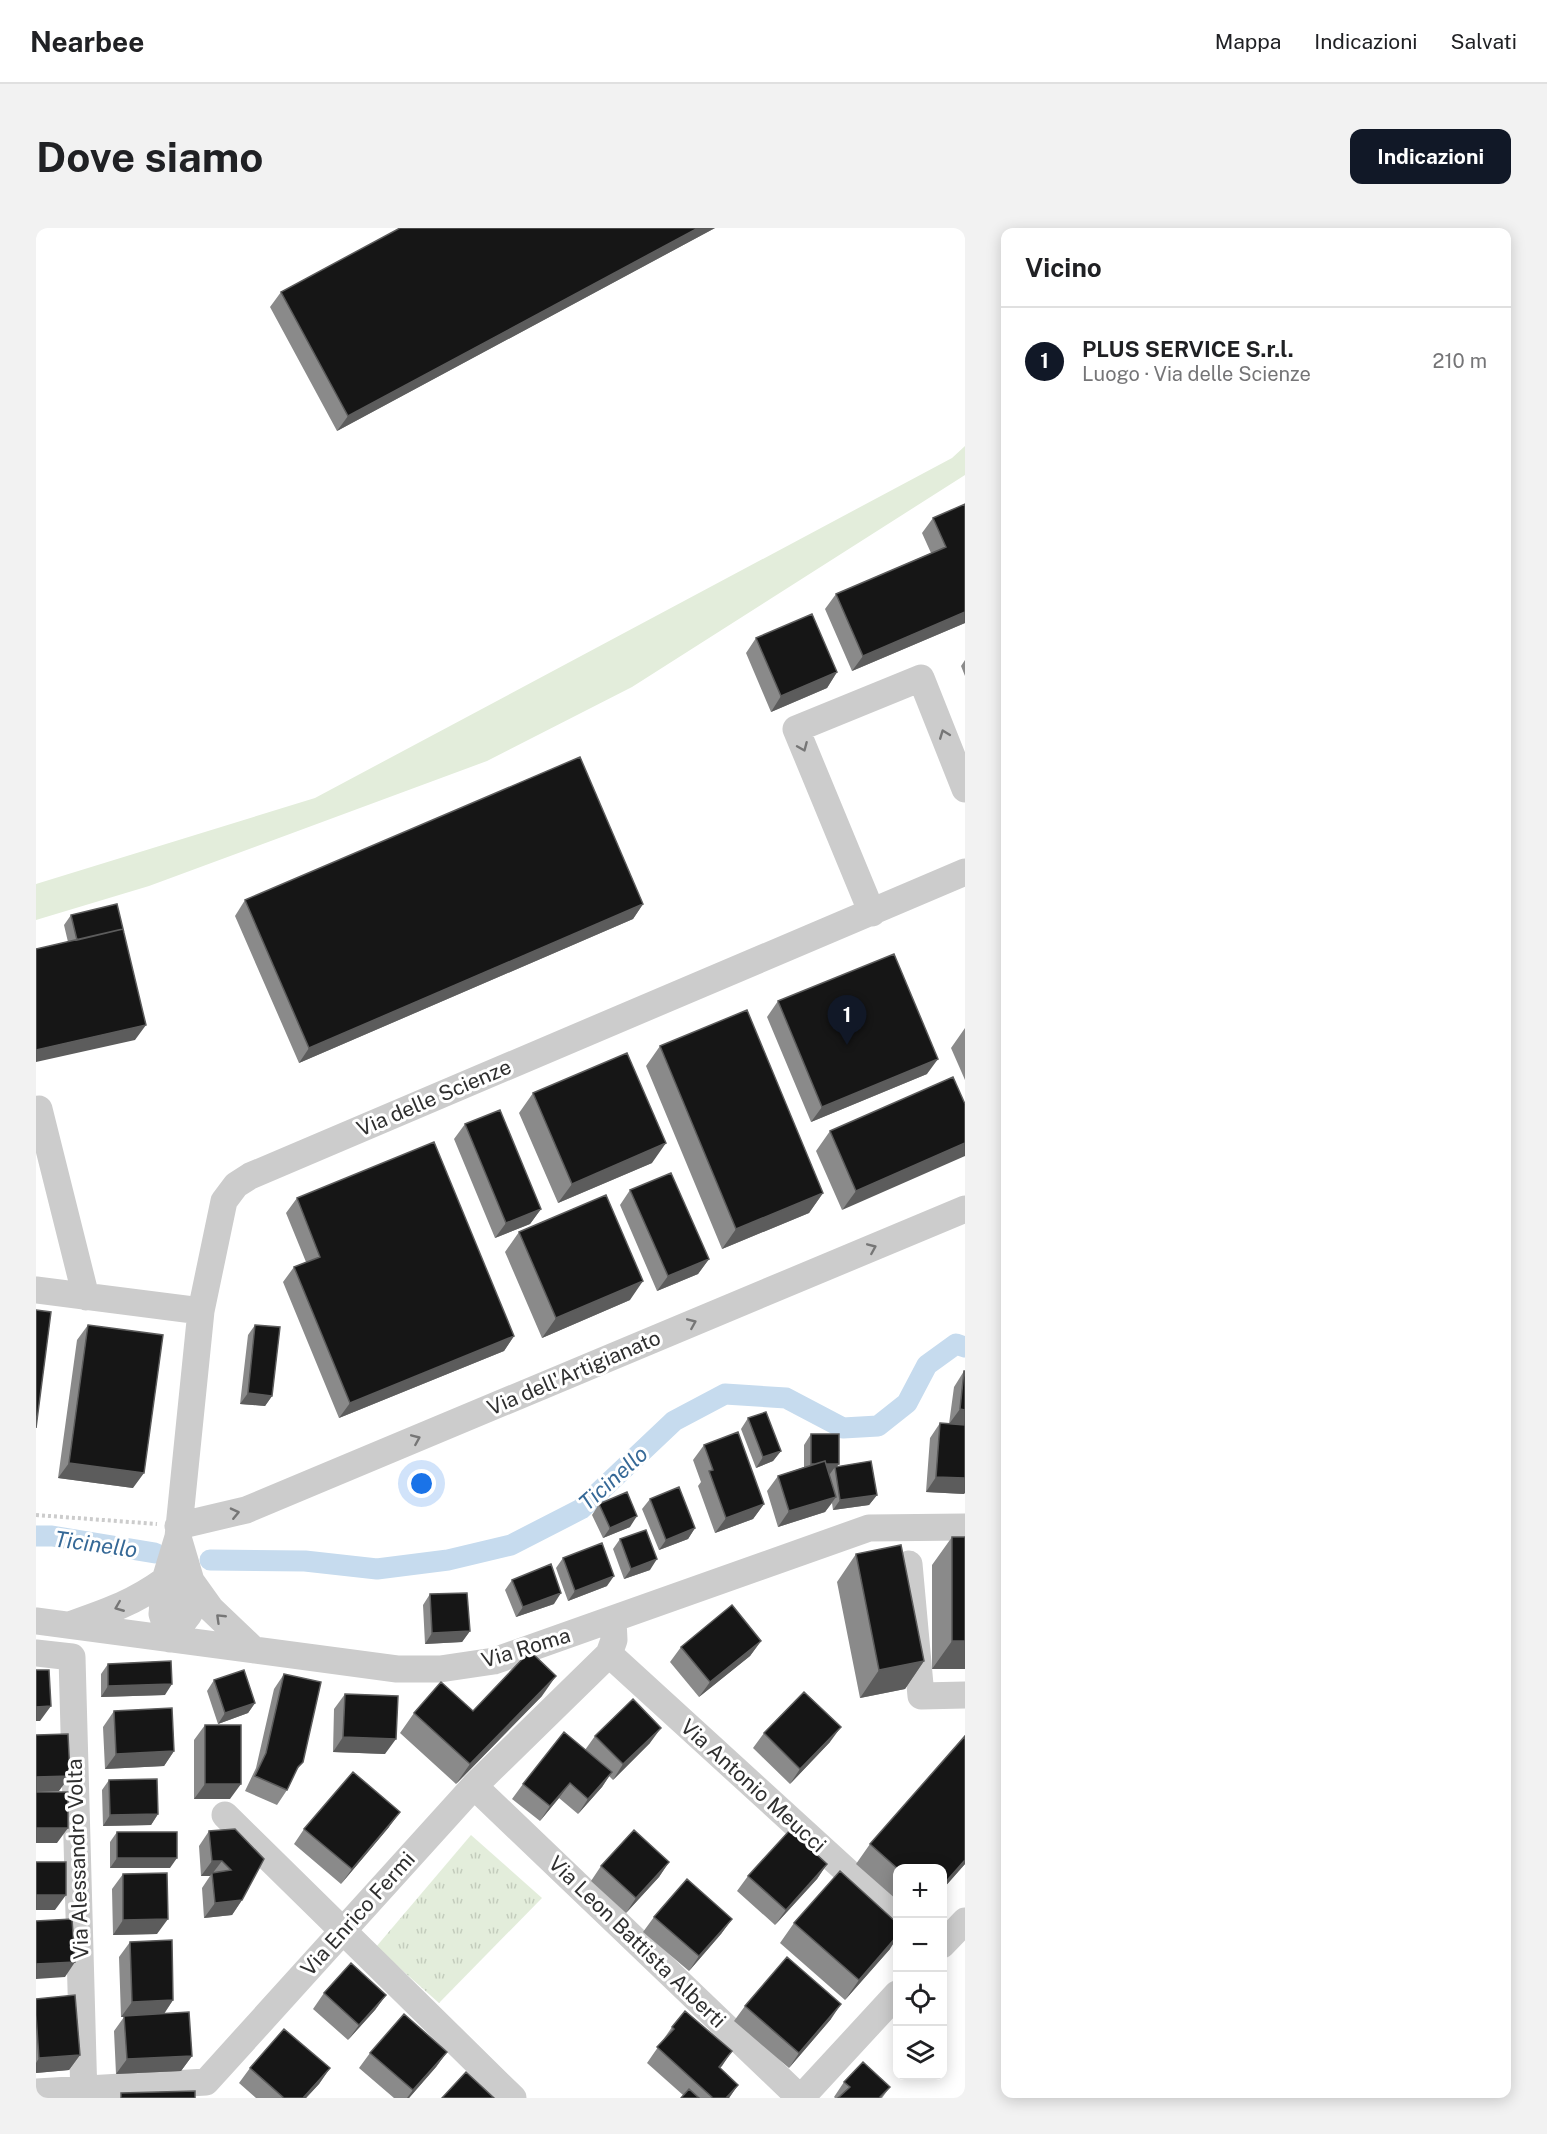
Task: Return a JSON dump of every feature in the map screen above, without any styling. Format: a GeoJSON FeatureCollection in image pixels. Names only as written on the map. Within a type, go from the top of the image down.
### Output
{"type":"FeatureCollection","features":[{"type":"Feature","properties":{"kind":"street"},"geometry":{"type":"LineString","coordinates":[[872,913],[796,729],[921,678],[965,789]]}},
{"type":"Feature","properties":{"kind":"street","name":"Via delle Scienze"},"geometry":{"type":"LineString","coordinates":[[171,1639],[162,1614],[178,1580],[178,1532],[201,1311],[224,1201],[236,1185],[250,1176],[965,872]]}},
{"type":"Feature","properties":{"kind":"street"},"geometry":{"type":"LineString","coordinates":[[36,1110],[39,1109],[86,1297]]}},
{"type":"Feature","properties":{"kind":"street","name":"Via dell'Artigianato"},"geometry":{"type":"LineString","coordinates":[[178,1532],[246,1510],[965,1209]]}},
{"type":"Feature","properties":{"kind":"street"},"geometry":{"type":"LineString","coordinates":[[36,1290],[201,1311]]}},
{"type":"Feature","properties":{"kind":"street","name":"Via Roma"},"geometry":{"type":"LineString","coordinates":[[36,1621],[397,1669],[440,1669],[494,1661],[869,1528],[965,1527]]}},
{"type":"Feature","properties":{"kind":"street"},"geometry":{"type":"LineString","coordinates":[[909,1564],[921,1696],[965,1695]]}},
{"type":"Feature","properties":{"kind":"street"},"geometry":{"type":"LineString","coordinates":[[68,1625],[120,1607],[178,1580],[254,1650]]}},
{"type":"Feature","properties":{"kind":"street"},"geometry":{"type":"LineString","coordinates":[[609,1654],[614,1640],[613,1620]]}},
{"type":"Feature","properties":{"kind":"street","name":"Via Alessandro Volta"},"geometry":{"type":"LineString","coordinates":[[36,1653],[72,1657],[84,2094]]}},
{"type":"Feature","properties":{"kind":"street","name":"Via Enrico Fermi"},"geometry":{"type":"LineString","coordinates":[[36,2092],[84,2094],[215,2090],[343,1931],[474,1786],[609,1654]]}},
{"type":"Feature","properties":{"kind":"street","name":"Via Antonio Meucci"},"geometry":{"type":"LineString","coordinates":[[609,1654],[893,1913]]}},
{"type":"Feature","properties":{"kind":"street","name":"Via Leon Battista Alberti"},"geometry":{"type":"LineString","coordinates":[[474,1786],[800,2098]]}},
{"type":"Feature","properties":{"kind":"street"},"geometry":{"type":"LineString","coordinates":[[225,1815],[513,2098]]}},
{"type":"Feature","properties":{"kind":"street"},"geometry":{"type":"LineString","coordinates":[[947,1940],[965,1921]]}},
{"type":"Feature","properties":{"kind":"street"},"geometry":{"type":"LineString","coordinates":[[800,2098],[893,1998]]}},
{"type":"Feature","properties":{"kind":"path"},"geometry":{"type":"LineString","coordinates":[[36,1515],[178,1532]]}},
{"type":"Feature","properties":{"kind":"green space"},"geometry":{"type":"Polygon","coordinates":[[[965,446],[965,475],[632,687],[487,761],[149,886],[36,920],[36,884],[315,798],[952,458],[965,446]]]}},
{"type":"Feature","properties":{"kind":"green space"},"geometry":{"type":"Polygon","coordinates":[[[471,1835],[542,1898],[439,2003],[376,1947],[471,1835]]]}},
{"type":"Feature","properties":{"kind":"building"},"geometry":{"type":"Polygon","coordinates":[[[400,228],[698,228],[348,416],[281,292],[400,228]]]}},
{"type":"Feature","properties":{"kind":"building"},"geometry":{"type":"Polygon","coordinates":[[[965,504],[965,612],[863,656],[836,594],[946,547],[933,518],[965,504]]]}},
{"type":"Feature","properties":{"kind":"building"},"geometry":{"type":"Polygon","coordinates":[[[812,614],[837,672],[781,696],[756,638],[812,614]]]}},
{"type":"Feature","properties":{"kind":"building"},"geometry":{"type":"Polygon","coordinates":[[[580,757],[643,904],[309,1048],[245,900],[580,757]]]}},
{"type":"Feature","properties":{"kind":"building"},"geometry":{"type":"Polygon","coordinates":[[[117,904],[124,933],[123,929],[77,940],[71,915],[117,904]]]}},
{"type":"Feature","properties":{"kind":"building"},"geometry":{"type":"Polygon","coordinates":[[[123,929],[146,1025],[36,1050],[36,949],[123,929]]]}},
{"type":"Feature","properties":{"kind":"building"},"geometry":{"type":"Polygon","coordinates":[[[894,954],[938,1059],[822,1107],[778,1001],[894,954]]]}},
{"type":"Feature","properties":{"kind":"building"},"geometry":{"type":"Polygon","coordinates":[[[747,1010],[823,1193],[736,1229],[660,1046],[747,1010]]]}},
{"type":"Feature","properties":{"kind":"building"},"geometry":{"type":"Polygon","coordinates":[[[627,1053],[666,1143],[572,1184],[533,1093],[627,1053]]]}},
{"type":"Feature","properties":{"kind":"building"},"geometry":{"type":"Polygon","coordinates":[[[953,1077],[965,1104],[965,1143],[856,1191],[830,1131],[953,1077]]]}},
{"type":"Feature","properties":{"kind":"building"},"geometry":{"type":"Polygon","coordinates":[[[500,1110],[541,1209],[506,1223],[465,1124],[500,1110]]]}},
{"type":"Feature","properties":{"kind":"building"},"geometry":{"type":"Polygon","coordinates":[[[434,1142],[514,1336],[350,1403],[294,1267],[320,1257],[297,1198],[434,1142]]]}},
{"type":"Feature","properties":{"kind":"building"},"geometry":{"type":"Polygon","coordinates":[[[671,1173],[709,1259],[668,1276],[630,1190],[671,1173]]]}},
{"type":"Feature","properties":{"kind":"building"},"geometry":{"type":"Polygon","coordinates":[[[606,1195],[643,1281],[556,1318],[519,1232],[606,1195]]]}},
{"type":"Feature","properties":{"kind":"building"},"geometry":{"type":"Polygon","coordinates":[[[36,1310],[51,1312],[36,1428],[36,1310]]]}},
{"type":"Feature","properties":{"kind":"building"},"geometry":{"type":"Polygon","coordinates":[[[88,1325],[163,1335],[144,1473],[69,1463],[88,1325]]]}},
{"type":"Feature","properties":{"kind":"building"},"geometry":{"type":"Polygon","coordinates":[[[255,1325],[280,1327],[272,1396],[248,1393],[255,1325]]]}},
{"type":"Feature","properties":{"kind":"building"},"geometry":{"type":"Polygon","coordinates":[[[965,1371],[965,1410],[960,1409],[965,1371]]]}},
{"type":"Feature","properties":{"kind":"building"},"geometry":{"type":"Polygon","coordinates":[[[766,1412],[781,1451],[763,1457],[748,1418],[766,1412]]]}},
{"type":"Feature","properties":{"kind":"building"},"geometry":{"type":"Polygon","coordinates":[[[940,1423],[965,1425],[965,1478],[936,1477],[940,1423]]]}},
{"type":"Feature","properties":{"kind":"building"},"geometry":{"type":"Polygon","coordinates":[[[738,1432],[764,1504],[726,1518],[709,1471],[713,1470],[704,1445],[738,1432]]]}},
{"type":"Feature","properties":{"kind":"building"},"geometry":{"type":"Polygon","coordinates":[[[811,1434],[839,1434],[839,1464],[826,1464],[825,1461],[811,1464],[811,1434]]]}},
{"type":"Feature","properties":{"kind":"building"},"geometry":{"type":"Polygon","coordinates":[[[825,1461],[836,1497],[789,1511],[778,1476],[825,1461]]]}},
{"type":"Feature","properties":{"kind":"building"},"geometry":{"type":"Polygon","coordinates":[[[871,1461],[877,1495],[840,1500],[835,1467],[871,1461]]]}},
{"type":"Feature","properties":{"kind":"building"},"geometry":{"type":"Polygon","coordinates":[[[679,1487],[695,1528],[666,1540],[650,1499],[679,1487]]]}},
{"type":"Feature","properties":{"kind":"building"},"geometry":{"type":"Polygon","coordinates":[[[627,1492],[637,1516],[610,1528],[599,1504],[627,1492]]]}},
{"type":"Feature","properties":{"kind":"building"},"geometry":{"type":"Polygon","coordinates":[[[646,1530],[657,1559],[631,1569],[620,1539],[646,1530]]]}},
{"type":"Feature","properties":{"kind":"building"},"geometry":{"type":"Polygon","coordinates":[[[952,1537],[965,1537],[965,1641],[952,1641],[952,1537]]]}},
{"type":"Feature","properties":{"kind":"building"},"geometry":{"type":"Polygon","coordinates":[[[602,1543],[614,1576],[575,1591],[563,1558],[602,1543]]]}},
{"type":"Feature","properties":{"kind":"building"},"geometry":{"type":"Polygon","coordinates":[[[901,1545],[924,1661],[879,1670],[856,1554],[901,1545]]]}},
{"type":"Feature","properties":{"kind":"building"},"geometry":{"type":"Polygon","coordinates":[[[551,1564],[561,1593],[523,1607],[512,1580],[551,1564]]]}},
{"type":"Feature","properties":{"kind":"building"},"geometry":{"type":"Polygon","coordinates":[[[467,1593],[470,1631],[432,1633],[430,1594],[467,1593]]]}},
{"type":"Feature","properties":{"kind":"building"},"geometry":{"type":"Polygon","coordinates":[[[732,1605],[761,1641],[710,1682],[681,1647],[732,1605]]]}},
{"type":"Feature","properties":{"kind":"building"},"geometry":{"type":"Polygon","coordinates":[[[530,1651],[556,1676],[470,1764],[414,1713],[441,1682],[473,1711],[530,1651]]]}},
{"type":"Feature","properties":{"kind":"building"},"geometry":{"type":"Polygon","coordinates":[[[171,1661],[172,1684],[108,1686],[108,1664],[171,1661]]]}},
{"type":"Feature","properties":{"kind":"building"},"geometry":{"type":"Polygon","coordinates":[[[36,1670],[49,1670],[51,1706],[36,1707],[36,1670]]]}},
{"type":"Feature","properties":{"kind":"building"},"geometry":{"type":"Polygon","coordinates":[[[244,1670],[255,1703],[225,1713],[214,1680],[244,1670]]]}},
{"type":"Feature","properties":{"kind":"building"},"geometry":{"type":"Polygon","coordinates":[[[284,1674],[321,1682],[303,1762],[298,1767],[287,1790],[255,1776],[266,1753],[284,1674]]]}},
{"type":"Feature","properties":{"kind":"building"},"geometry":{"type":"Polygon","coordinates":[[[804,1692],[841,1727],[800,1769],[764,1733],[804,1692]]]}},
{"type":"Feature","properties":{"kind":"building"},"geometry":{"type":"Polygon","coordinates":[[[345,1694],[398,1696],[396,1739],[343,1737],[345,1694]]]}},
{"type":"Feature","properties":{"kind":"building"},"geometry":{"type":"Polygon","coordinates":[[[633,1699],[661,1728],[623,1764],[595,1736],[633,1699]]]}},
{"type":"Feature","properties":{"kind":"building"},"geometry":{"type":"Polygon","coordinates":[[[172,1708],[174,1751],[116,1754],[114,1711],[172,1708]]]}},
{"type":"Feature","properties":{"kind":"building"},"geometry":{"type":"Polygon","coordinates":[[[205,1725],[241,1725],[241,1784],[205,1784],[205,1725]]]}},
{"type":"Feature","properties":{"kind":"building"},"geometry":{"type":"Polygon","coordinates":[[[564,1732],[612,1772],[588,1799],[570,1783],[550,1806],[523,1784],[564,1732]]]}},
{"type":"Feature","properties":{"kind":"building"},"geometry":{"type":"Polygon","coordinates":[[[68,1734],[70,1776],[36,1777],[36,1735],[68,1734]]]}},
{"type":"Feature","properties":{"kind":"building"},"geometry":{"type":"Polygon","coordinates":[[[965,1736],[965,1860],[947,1880],[947,1864],[893,1865],[870,1844],[965,1736]]]}},
{"type":"Feature","properties":{"kind":"building"},"geometry":{"type":"Polygon","coordinates":[[[353,1772],[400,1812],[352,1869],[304,1829],[353,1772]]]}},
{"type":"Feature","properties":{"kind":"building"},"geometry":{"type":"Polygon","coordinates":[[[157,1779],[158,1814],[110,1815],[109,1780],[157,1779]]]}},
{"type":"Feature","properties":{"kind":"building"},"geometry":{"type":"Polygon","coordinates":[[[36,1792],[68,1792],[68,1828],[36,1828],[36,1792]]]}},
{"type":"Feature","properties":{"kind":"building"},"geometry":{"type":"Polygon","coordinates":[[[235,1829],[264,1859],[242,1900],[215,1903],[212,1873],[231,1870],[222,1861],[212,1861],[209,1831],[235,1829]]]}},
{"type":"Feature","properties":{"kind":"building"},"geometry":{"type":"Polygon","coordinates":[[[634,1830],[669,1862],[636,1898],[601,1866],[634,1830]]]}},
{"type":"Feature","properties":{"kind":"building"},"geometry":{"type":"Polygon","coordinates":[[[790,1830],[827,1864],[786,1910],[748,1876],[790,1830]]]}},
{"type":"Feature","properties":{"kind":"building"},"geometry":{"type":"Polygon","coordinates":[[[117,1832],[177,1832],[177,1858],[117,1858],[117,1832]]]}},
{"type":"Feature","properties":{"kind":"building"},"geometry":{"type":"Polygon","coordinates":[[[36,1862],[66,1862],[66,1895],[36,1895],[36,1862]]]}},
{"type":"Feature","properties":{"kind":"building"},"geometry":{"type":"Polygon","coordinates":[[[840,1871],[893,1919],[893,1941],[859,1980],[794,1923],[840,1871]]]}},
{"type":"Feature","properties":{"kind":"building"},"geometry":{"type":"Polygon","coordinates":[[[167,1873],[168,1919],[123,1920],[123,1874],[167,1873]]]}},
{"type":"Feature","properties":{"kind":"building"},"geometry":{"type":"Polygon","coordinates":[[[687,1879],[732,1919],[699,1956],[654,1917],[687,1879]]]}},
{"type":"Feature","properties":{"kind":"building"},"geometry":{"type":"Polygon","coordinates":[[[72,1919],[75,1962],[36,1964],[36,1921],[72,1919]]]}},
{"type":"Feature","properties":{"kind":"building"},"geometry":{"type":"Polygon","coordinates":[[[172,1940],[173,2000],[132,2002],[130,1942],[172,1940]]]}},
{"type":"Feature","properties":{"kind":"building"},"geometry":{"type":"Polygon","coordinates":[[[787,1957],[841,2004],[799,2053],[745,2006],[787,1957]]]}},
{"type":"Feature","properties":{"kind":"building"},"geometry":{"type":"Polygon","coordinates":[[[351,1963],[386,1995],[359,2025],[324,1993],[351,1963]]]}},
{"type":"Feature","properties":{"kind":"building"},"geometry":{"type":"Polygon","coordinates":[[[75,1995],[80,2055],[39,2058],[36,1999],[75,1995]]]}},
{"type":"Feature","properties":{"kind":"building"},"geometry":{"type":"Polygon","coordinates":[[[685,2011],[732,2051],[719,2067],[738,2085],[726,2098],[713,2098],[657,2047],[674,2029],[672,2027],[685,2011]]]}},
{"type":"Feature","properties":{"kind":"building"},"geometry":{"type":"Polygon","coordinates":[[[189,2012],[192,2056],[127,2059],[124,2016],[189,2012]]]}},
{"type":"Feature","properties":{"kind":"building"},"geometry":{"type":"Polygon","coordinates":[[[404,2014],[447,2052],[413,2090],[370,2053],[404,2014]]]}},
{"type":"Feature","properties":{"kind":"building"},"geometry":{"type":"Polygon","coordinates":[[[284,2029],[330,2068],[303,2098],[284,2098],[250,2068],[284,2029]]]}},
{"type":"Feature","properties":{"kind":"building"},"geometry":{"type":"Polygon","coordinates":[[[863,2062],[890,2087],[879,2098],[838,2098],[850,2087],[844,2082],[863,2062]]]}},
{"type":"Feature","properties":{"kind":"building"},"geometry":{"type":"Polygon","coordinates":[[[466,2072],[494,2098],[442,2098],[466,2072]]]}},
{"type":"Feature","properties":{"kind":"building"},"geometry":{"type":"Polygon","coordinates":[[[689,2089],[699,2098],[681,2098],[689,2089]]]}},
{"type":"Feature","properties":{"kind":"building"},"geometry":{"type":"Polygon","coordinates":[[[195,2091],[195,2098],[121,2098],[121,2093],[195,2091]]]}},
{"type":"Feature","properties":{"kind":"waterway","name":"Ticinello"},"geometry":{"type":"LineString","coordinates":[[210,1560],[305,1561],[377,1569],[448,1560],[511,1545],[581,1509],[674,1421],[725,1394],[786,1398],[843,1428],[878,1426],[907,1403],[927,1365],[956,1344],[965,1347]]}},
{"type":"Feature","properties":{"kind":"waterway","name":"Ticinello"},"geometry":{"type":"LineString","coordinates":[[36,1536],[52,1536],[155,1553]]}},
{"type":"Feature","properties":{"kind":"place","name":"PLUS SERVICE S.r.l."},"geometry":{"type":"Point","coordinates":[847,1045]}}]}
